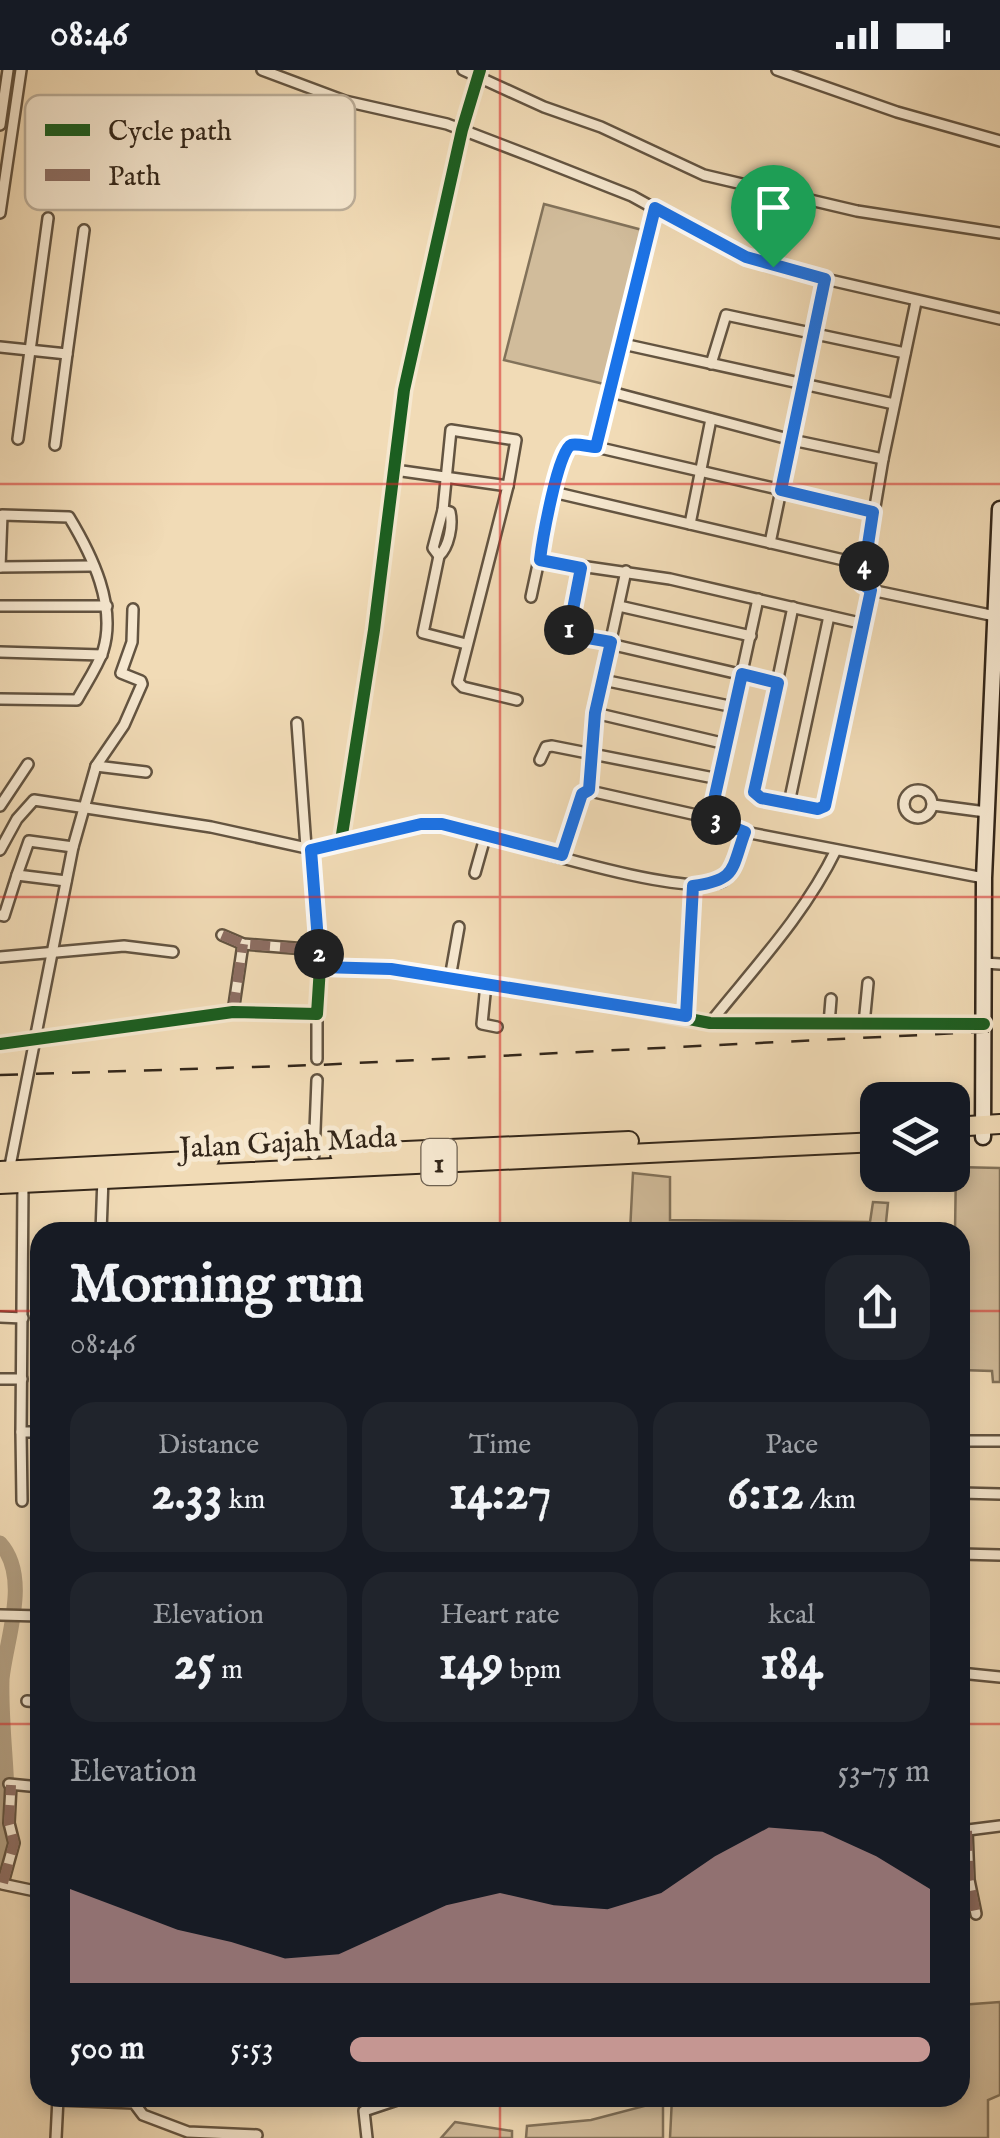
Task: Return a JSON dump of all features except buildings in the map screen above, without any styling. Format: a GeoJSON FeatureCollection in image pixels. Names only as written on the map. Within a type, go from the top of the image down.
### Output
{"type":"FeatureCollection","features":[{"type":"Feature","properties":{"kind":"highway","name":"Jalan Gajah Mada"},"geometry":{"type":"LineString","coordinates":[[104,1172],[314,1155],[860,1132]]}},
{"type":"Feature","properties":{"kind":"highway","name":"Jalan Gajah Mada"},"geometry":{"type":"LineString","coordinates":[[10,1177],[860,1143]]}},
{"type":"Feature","properties":{"kind":"street"},"geometry":{"type":"LineString","coordinates":[[0,125],[8,70]]}},
{"type":"Feature","properties":{"kind":"street"},"geometry":{"type":"LineString","coordinates":[[0,213],[21,70]]}},
{"type":"Feature","properties":{"kind":"street"},"geometry":{"type":"LineString","coordinates":[[262,70],[329,95]]}},
{"type":"Feature","properties":{"kind":"street"},"geometry":{"type":"LineString","coordinates":[[463,70],[704,176],[857,211],[1000,233]]}},
{"type":"Feature","properties":{"kind":"street"},"geometry":{"type":"LineString","coordinates":[[777,70],[897,112],[1000,141]]}},
{"type":"Feature","properties":{"kind":"street"},"geometry":{"type":"LineString","coordinates":[[341,841],[364,704],[404,390],[462,130],[479,74]]}},
{"type":"Feature","properties":{"kind":"street"},"geometry":{"type":"LineString","coordinates":[[355,103],[462,130],[655,208],[746,257],[916,302],[1000,319]]}},
{"type":"Feature","properties":{"kind":"street"},"geometry":{"type":"LineString","coordinates":[[596,447],[655,208]]}},
{"type":"Feature","properties":{"kind":"street"},"geometry":{"type":"LineString","coordinates":[[18,439],[48,218]]}},
{"type":"Feature","properties":{"kind":"street"},"geometry":{"type":"LineString","coordinates":[[55,446],[84,230]]}},
{"type":"Feature","properties":{"kind":"street"},"geometry":{"type":"LineString","coordinates":[[770,542],[825,279]]}},
{"type":"Feature","properties":{"kind":"street"},"geometry":{"type":"LineString","coordinates":[[916,302],[862,584],[871,590],[995,616]]}},
{"type":"Feature","properties":{"kind":"street"},"geometry":{"type":"LineString","coordinates":[[712,364],[726,316],[905,353]]}},
{"type":"Feature","properties":{"kind":"street"},"geometry":{"type":"LineString","coordinates":[[623,344],[894,404]]}},
{"type":"Feature","properties":{"kind":"street"},"geometry":{"type":"LineString","coordinates":[[0,347],[67,354]]}},
{"type":"Feature","properties":{"kind":"street"},"geometry":{"type":"LineString","coordinates":[[611,392],[883,460]]}},
{"type":"Feature","properties":{"kind":"street"},"geometry":{"type":"LineString","coordinates":[[690,524],[711,419]]}},
{"type":"Feature","properties":{"kind":"street"},"geometry":{"type":"LineString","coordinates":[[466,644],[422,633],[439,556],[446,550],[452,520],[450,512],[443,510],[444,478],[449,435],[455,429],[516,440],[459,685],[516,700]]}},
{"type":"Feature","properties":{"kind":"street"},"geometry":{"type":"LineString","coordinates":[[532,597],[553,492],[568,446],[596,447],[873,512]]}},
{"type":"Feature","properties":{"kind":"street"},"geometry":{"type":"LineString","coordinates":[[395,470],[508,486]]}},
{"type":"Feature","properties":{"kind":"street"},"geometry":{"type":"LineString","coordinates":[[553,492],[865,565]]}},
{"type":"Feature","properties":{"kind":"street"},"geometry":{"type":"LineString","coordinates":[[992,1130],[984,1024],[984,878],[993,856],[986,812],[995,745],[1000,509]]}},
{"type":"Feature","properties":{"kind":"street"},"geometry":{"type":"LineString","coordinates":[[0,699],[76,700],[102,656],[109,620],[92,566],[69,517],[1,515],[0,567],[92,566]]}},
{"type":"Feature","properties":{"kind":"street"},"geometry":{"type":"LineString","coordinates":[[540,560],[581,568],[626,570],[864,624]]}},
{"type":"Feature","properties":{"kind":"street"},"geometry":{"type":"LineString","coordinates":[[581,568],[569,630],[576,636],[778,683]]}},
{"type":"Feature","properties":{"kind":"street"},"geometry":{"type":"LineString","coordinates":[[589,790],[595,713],[626,570]]}},
{"type":"Feature","properties":{"kind":"street"},"geometry":{"type":"LineString","coordinates":[[793,607],[753,787],[761,798],[818,809],[825,806],[871,590]]}},
{"type":"Feature","properties":{"kind":"street"},"geometry":{"type":"LineString","coordinates":[[710,818],[758,599]]}},
{"type":"Feature","properties":{"kind":"street"},"geometry":{"type":"LineString","coordinates":[[0,606],[107,606]]}},
{"type":"Feature","properties":{"kind":"street"},"geometry":{"type":"LineString","coordinates":[[619,606],[751,636]]}},
{"type":"Feature","properties":{"kind":"street"},"geometry":{"type":"LineString","coordinates":[[22,1501],[22,1318],[10,1177],[73,847],[96,766],[124,724],[142,684],[141,680],[122,674],[132,642],[134,609]]}},
{"type":"Feature","properties":{"kind":"street"},"geometry":{"type":"LineString","coordinates":[[789,803],[829,616]]}},
{"type":"Feature","properties":{"kind":"street"},"geometry":{"type":"LineString","coordinates":[[0,652],[102,656]]}},
{"type":"Feature","properties":{"kind":"street"},"geometry":{"type":"LineString","coordinates":[[603,680],[734,707]]}},
{"type":"Feature","properties":{"kind":"street"},"geometry":{"type":"LineString","coordinates":[[595,713],[726,744]]}},
{"type":"Feature","properties":{"kind":"street"},"geometry":{"type":"LineString","coordinates":[[297,723],[319,950],[317,1059]]}},
{"type":"Feature","properties":{"kind":"street"},"geometry":{"type":"LineString","coordinates":[[540,760],[548,745],[718,779]]}},
{"type":"Feature","properties":{"kind":"street"},"geometry":{"type":"LineString","coordinates":[[0,806],[3,795],[28,764]]}},
{"type":"Feature","properties":{"kind":"street"},"geometry":{"type":"LineString","coordinates":[[96,766],[146,772]]}},
{"type":"Feature","properties":{"kind":"street"},"geometry":{"type":"LineString","coordinates":[[562,855],[582,794],[589,790],[710,818],[745,832],[984,878]]}},
{"type":"Feature","properties":{"kind":"street"},"geometry":{"type":"LineString","coordinates":[[0,850],[31,800],[84,806],[308,848],[421,824],[442,824],[644,878],[693,886],[723,881],[730,874],[745,832]]}},
{"type":"Feature","properties":{"kind":"street"},"geometry":{"type":"LineString","coordinates":[[933,806],[986,812]]}},
{"type":"Feature","properties":{"kind":"street"},"geometry":{"type":"LineString","coordinates":[[476,873],[486,834]]}},
{"type":"Feature","properties":{"kind":"street"},"geometry":{"type":"LineString","coordinates":[[0,915],[4,916],[28,841],[73,847]]}},
{"type":"Feature","properties":{"kind":"street"},"geometry":{"type":"LineString","coordinates":[[710,1022],[802,908],[836,850]]}},
{"type":"Feature","properties":{"kind":"street"},"geometry":{"type":"LineString","coordinates":[[17,874],[66,881]]}},
{"type":"Feature","properties":{"kind":"street"},"geometry":{"type":"LineString","coordinates":[[686,1016],[693,886]]}},
{"type":"Feature","properties":{"kind":"street"},"geometry":{"type":"LineString","coordinates":[[450,978],[460,927]]}},
{"type":"Feature","properties":{"kind":"street"},"geometry":{"type":"LineString","coordinates":[[222,934],[242,944],[319,950]]}},
{"type":"Feature","properties":{"kind":"street"},"geometry":{"type":"LineString","coordinates":[[233,1012],[242,944]]}},
{"type":"Feature","properties":{"kind":"street"},"geometry":{"type":"LineString","coordinates":[[0,957],[124,946],[173,952]]}},
{"type":"Feature","properties":{"kind":"street"},"geometry":{"type":"LineString","coordinates":[[984,963],[1000,964]]}},
{"type":"Feature","properties":{"kind":"street"},"geometry":{"type":"LineString","coordinates":[[320,967],[391,969],[710,1022],[984,1024]]}},
{"type":"Feature","properties":{"kind":"street"},"geometry":{"type":"LineString","coordinates":[[864,1024],[868,983]]}},
{"type":"Feature","properties":{"kind":"street"},"geometry":{"type":"LineString","coordinates":[[486,984],[482,1025],[496,1027]]}},
{"type":"Feature","properties":{"kind":"street"},"geometry":{"type":"LineString","coordinates":[[829,1024],[831,999]]}},
{"type":"Feature","properties":{"kind":"street"},"geometry":{"type":"LineString","coordinates":[[0,1044],[233,1012],[317,1014]]}},
{"type":"Feature","properties":{"kind":"street"},"geometry":{"type":"LineString","coordinates":[[314,1155],[317,1080]]}},
{"type":"Feature","properties":{"kind":"street"},"geometry":{"type":"LineString","coordinates":[[102,1222],[104,1172]]}},
{"type":"Feature","properties":{"kind":"street"},"geometry":{"type":"LineString","coordinates":[[0,1317],[22,1318]]}},
{"type":"Feature","properties":{"kind":"street"},"geometry":{"type":"LineString","coordinates":[[0,1379],[22,1380]]}},
{"type":"Feature","properties":{"kind":"street"},"geometry":{"type":"LineString","coordinates":[[21,1432],[30,1432]]}},
{"type":"Feature","properties":{"kind":"street"},"geometry":{"type":"LineString","coordinates":[[970,1441],[1000,1441]]}},
{"type":"Feature","properties":{"kind":"street"},"geometry":{"type":"LineString","coordinates":[[970,1492],[1000,1494]]}},
{"type":"Feature","properties":{"kind":"street"},"geometry":{"type":"LineString","coordinates":[[970,1554],[1000,1555]]}},
{"type":"Feature","properties":{"kind":"street"},"geometry":{"type":"LineString","coordinates":[[0,1614],[30,1616]]}},
{"type":"Feature","properties":{"kind":"street"},"geometry":{"type":"LineString","coordinates":[[970,1674],[1000,1677]]}},
{"type":"Feature","properties":{"kind":"street"},"geometry":{"type":"LineString","coordinates":[[26,1701],[30,1701]]}},
{"type":"Feature","properties":{"kind":"street"},"geometry":{"type":"LineString","coordinates":[[30,1786],[8,1784],[14,1843],[1,1885],[30,1890]]}},
{"type":"Feature","properties":{"kind":"street"},"geometry":{"type":"LineString","coordinates":[[970,1830],[1000,1826]]}},
{"type":"Feature","properties":{"kind":"street"},"geometry":{"type":"LineString","coordinates":[[970,1885],[976,1914]]}},
{"type":"Feature","properties":{"kind":"street"},"geometry":{"type":"LineString","coordinates":[[56,2138],[58,2107]]}},
{"type":"Feature","properties":{"kind":"street"},"geometry":{"type":"LineString","coordinates":[[137,2107],[142,2115],[184,2130],[257,2136]]}},
{"type":"Feature","properties":{"kind":"street"},"geometry":{"type":"LineString","coordinates":[[367,2138],[364,2110],[374,2107]]}},
{"type":"Feature","properties":{"kind":"shaded area"},"geometry":{"type":"Polygon","coordinates":[[[544,204],[646,231],[608,385],[504,360],[544,204]]]}},
{"type":"Feature","properties":{"kind":"shaded area"},"geometry":{"type":"Polygon","coordinates":[[[970,1167],[1000,1168],[1000,1382],[993,1382],[992,1371],[970,1370],[970,1222],[955,1222],[956,1192],[970,1192],[970,1167]]]}},
{"type":"Feature","properties":{"kind":"shaded area"},"geometry":{"type":"Polygon","coordinates":[[[633,1173],[670,1177],[670,1220],[870,1222],[631,1222],[633,1173]]]}},
{"type":"Feature","properties":{"kind":"shaded area"},"geometry":{"type":"Polygon","coordinates":[[[873,1202],[888,1203],[886,1222],[870,1222],[873,1202]]]}},
{"type":"Feature","properties":{"kind":"shaded area"},"geometry":{"type":"Polygon","coordinates":[[[1000,2002],[1000,2095],[988,2100],[988,2138],[670,2138],[672,2107],[970,2107],[970,2004],[1000,2002]]]}},
{"type":"Feature","properties":{"kind":"shaded area"},"geometry":{"type":"Polygon","coordinates":[[[640,2107],[663,2107],[663,2138],[526,2138],[527,2126],[591,2120],[640,2107]]]}},
{"type":"Feature","properties":{"kind":"shaded area"},"geometry":{"type":"Polygon","coordinates":[[[455,2122],[512,2131],[512,2138],[441,2138],[455,2122]]]}},
{"type":"Feature","properties":{"kind":"waterway"},"geometry":{"type":"LineString","coordinates":[[0,1543],[9,1557],[15,1590],[2,1679],[8,1807],[0,1882]]}},
{"type":"Feature","properties":{"kind":"railway"},"geometry":{"type":"LineString","coordinates":[[0,1075],[317,1065],[1000,1031]]}},
{"type":"Feature","properties":{"kind":"marked path"},"geometry":{"type":"LineString","coordinates":[[562,855],[582,794],[589,789]]}},
{"type":"Feature","properties":{"kind":"marked path"},"geometry":{"type":"LineString","coordinates":[[222,935],[243,944],[319,950]]}},
{"type":"Feature","properties":{"kind":"marked path"},"geometry":{"type":"LineString","coordinates":[[233,1012],[243,944]]}},
{"type":"Feature","properties":{"kind":"marked path"},"geometry":{"type":"LineString","coordinates":[[3,1883],[14,1843],[9,1823],[11,1785]]}},
{"type":"Feature","properties":{"kind":"marked path"},"geometry":{"type":"LineString","coordinates":[[970,1885],[976,1914]]}},
{"type":"Feature","properties":{"kind":"cycle path"},"geometry":{"type":"LineString","coordinates":[[341,841],[374,630],[404,390],[462,130],[480,70]]}},
{"type":"Feature","properties":{"kind":"cycle path"},"geometry":{"type":"LineString","coordinates":[[0,1044],[233,1012],[317,1014],[320,967],[391,969],[563,995],[710,1023],[984,1024]]}},
{"type":"Feature","properties":{"kind":"route"},"geometry":{"type":"LineString","coordinates":[[655,208],[719,244],[773,267],[825,279],[781,490],[873,512],[862,584],[871,590],[825,806],[818,809],[756,796],[753,787],[778,683],[742,674],[710,818],[745,832],[730,874],[723,881],[693,886],[686,1016],[391,969],[320,967],[311,850],[421,824],[442,824],[562,855],[582,794],[589,790],[595,713],[611,642],[576,636],[569,630],[581,568],[540,560],[566,450],[574,445],[596,447],[655,208]]}}]}
